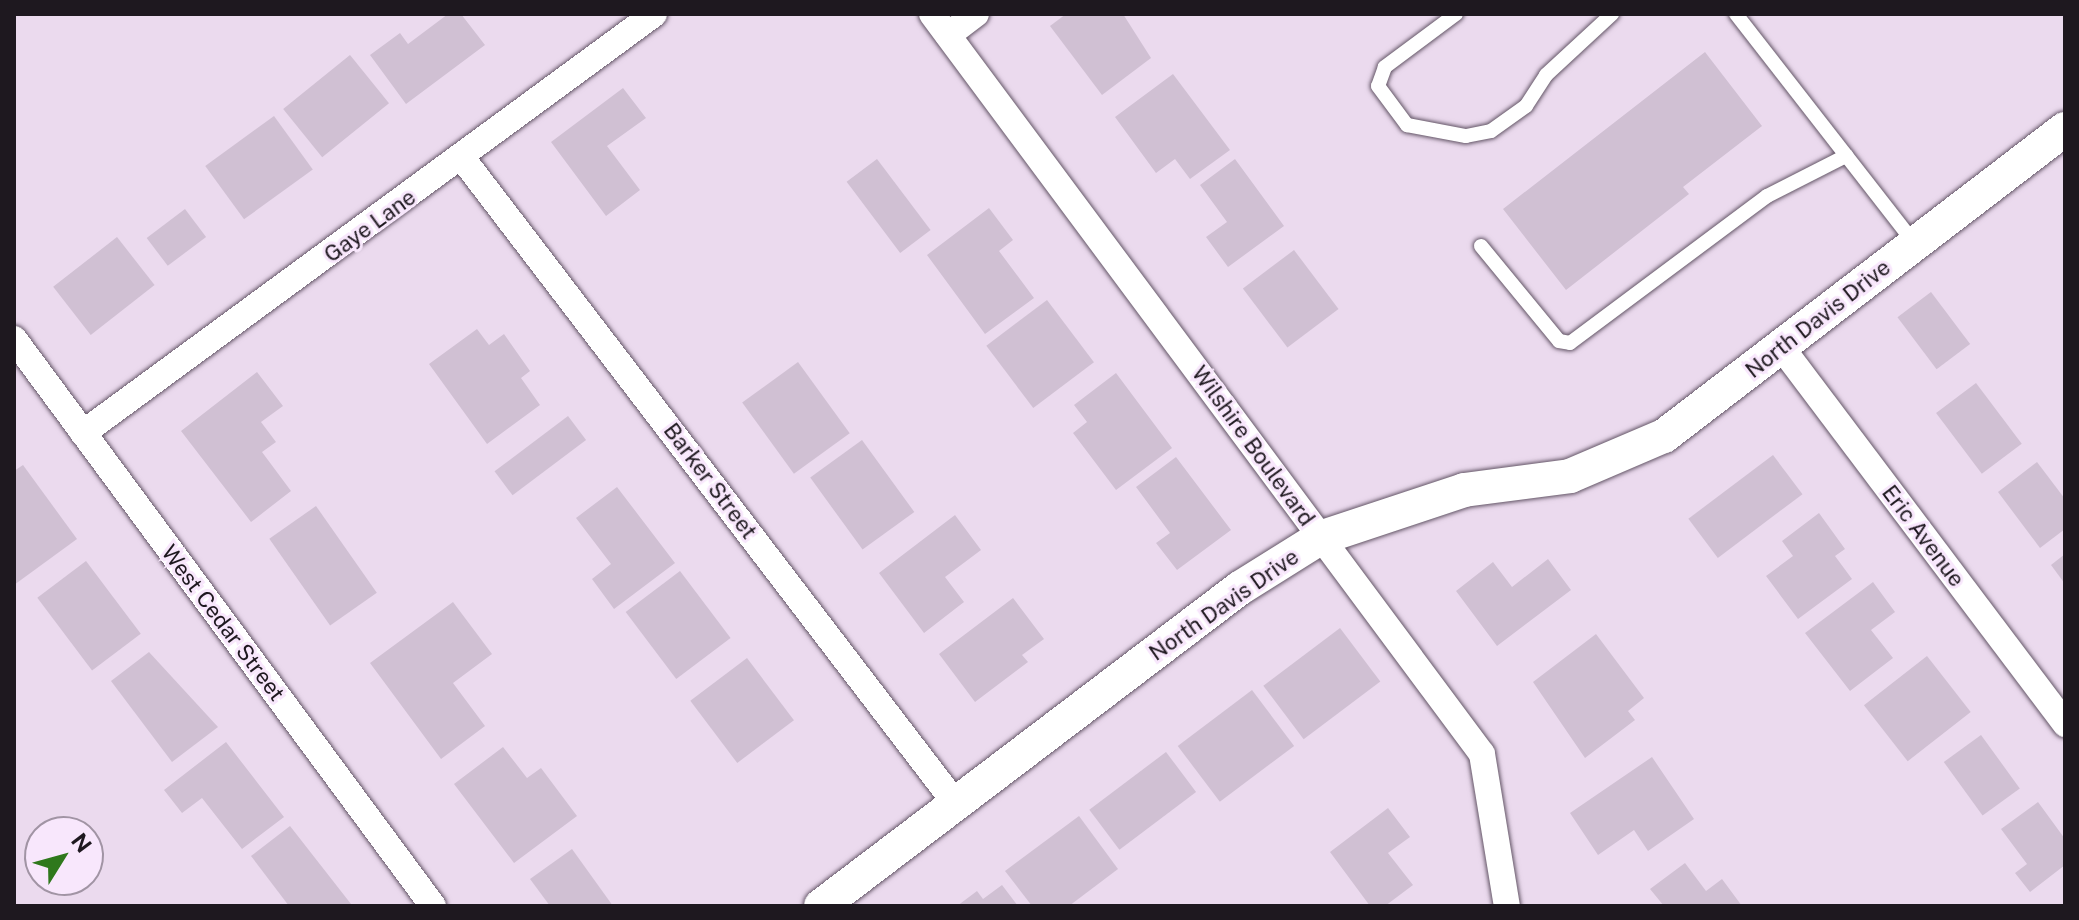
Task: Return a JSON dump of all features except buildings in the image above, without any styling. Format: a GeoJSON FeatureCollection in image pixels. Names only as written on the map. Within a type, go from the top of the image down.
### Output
{"type":"FeatureCollection","features":[{"type":"Feature","properties":{"kind":"street","name":"Gaye Lane"},"geometry":{"type":"LineString","coordinates":[[83,433],[463,159],[654,14]]}},
{"type":"Feature","properties":{"kind":"street","name":"Wilshire Boulevard"},"geometry":{"type":"LineString","coordinates":[[932,14],[1482,754],[1507,906]]}},
{"type":"Feature","properties":{"kind":"street"},"geometry":{"type":"LineString","coordinates":[[948,35],[976,14]]}},
{"type":"Feature","properties":{"kind":"street","name":"North Davis Drive"},"geometry":{"type":"LineString","coordinates":[[821,906],[1240,588],[1320,538],[1464,490],[1570,476],[1664,436],[2065,129]]}},
{"type":"Feature","properties":{"kind":"street","name":"Barker Street"},"geometry":{"type":"LineString","coordinates":[[463,159],[956,804]]}},
{"type":"Feature","properties":{"kind":"street","name":"West Cedar Street"},"geometry":{"type":"LineString","coordinates":[[14,339],[433,906]]}},
{"type":"Feature","properties":{"kind":"street","name":"Eric Avenue"},"geometry":{"type":"LineString","coordinates":[[1782,348],[2065,724]]}},
{"type":"Feature","properties":{"kind":"lane"},"geometry":{"type":"LineString","coordinates":[[1456,14],[1385,67],[1378,86],[1407,125],[1466,136],[1491,131],[1526,106],[1546,75],[1612,14]]}},
{"type":"Feature","properties":{"kind":"lane"},"geometry":{"type":"LineString","coordinates":[[1741,17],[1915,244]]}},
{"type":"Feature","properties":{"kind":"lane"},"geometry":{"type":"LineString","coordinates":[[1481,246],[1559,341],[1570,343],[1767,196],[1846,156]]}}]}
